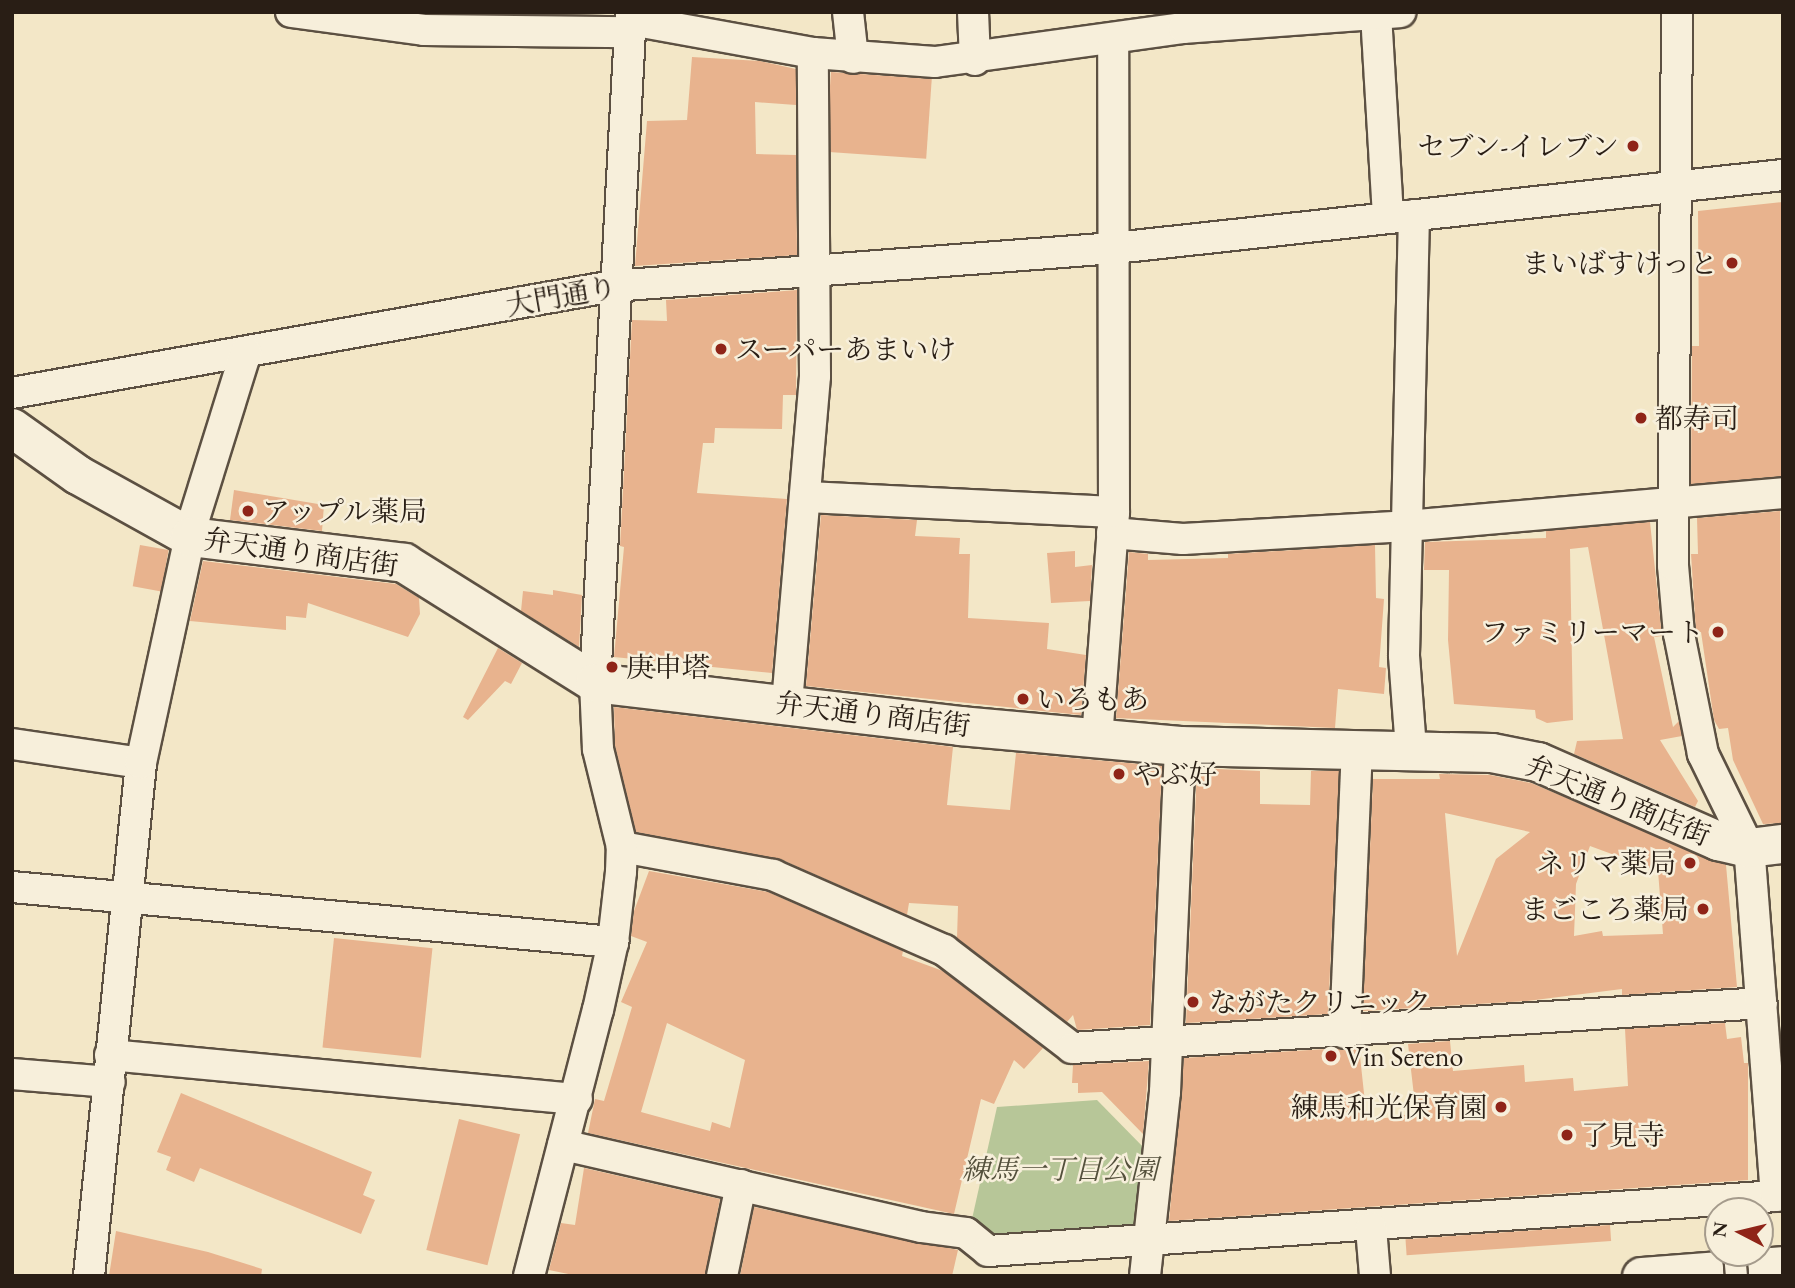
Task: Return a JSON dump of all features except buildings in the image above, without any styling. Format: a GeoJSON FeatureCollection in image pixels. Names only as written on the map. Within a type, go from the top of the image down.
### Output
{"type":"FeatureCollection","features":[{"type":"Feature","properties":{"kind":"main road","name":"弁天通り商店街"},"geometry":{"type":"LineString","coordinates":[[12,428],[78,475],[190,537],[273,550],[404,562],[595,683],[1180,746],[1492,753],[1538,762],[1718,841],[1766,846]]}},
{"type":"Feature","properties":{"kind":"street"},"geometry":{"type":"LineString","coordinates":[[290,12],[424,30],[631,22],[853,58],[975,60],[1184,28],[1388,13],[1401,216],[1407,526],[1404,655],[1411,750]]}},
{"type":"Feature","properties":{"kind":"street"},"geometry":{"type":"LineString","coordinates":[[848,12],[853,58]]}},
{"type":"Feature","properties":{"kind":"street"},"geometry":{"type":"LineString","coordinates":[[973,12],[975,60]]}},
{"type":"Feature","properties":{"kind":"street"},"geometry":{"type":"LineString","coordinates":[[563,1145],[967,1233],[988,1251],[1371,1228],[1776,1196],[1776,1096],[1762,1003],[1766,846],[1703,754],[1679,634],[1674,502],[1677,12]]}},
{"type":"Feature","properties":{"kind":"street"},"geometry":{"type":"LineString","coordinates":[[529,1276],[577,1099],[613,942],[622,847],[598,749],[595,683],[613,286],[631,22]]}},
{"type":"Feature","properties":{"kind":"street"},"geometry":{"type":"LineString","coordinates":[[1097,739],[1113,522],[1115,248],[1112,39]]}},
{"type":"Feature","properties":{"kind":"street"},"geometry":{"type":"LineString","coordinates":[[787,703],[816,376],[814,53]]}},
{"type":"Feature","properties":{"kind":"street","name":"大門通り"},"geometry":{"type":"LineString","coordinates":[[12,393],[613,286],[1115,248],[1783,175]]}},
{"type":"Feature","properties":{"kind":"street"},"geometry":{"type":"LineString","coordinates":[[89,1276],[126,896],[142,763],[190,537],[246,352]]}},
{"type":"Feature","properties":{"kind":"street"},"geometry":{"type":"LineString","coordinates":[[807,497],[1113,522],[1183,539],[1407,526],[1783,493]]}},
{"type":"Feature","properties":{"kind":"street"},"geometry":{"type":"LineString","coordinates":[[12,744],[142,763]]}},
{"type":"Feature","properties":{"kind":"street"},"geometry":{"type":"LineString","coordinates":[[1145,1276],[1167,1041],[1180,746]]}},
{"type":"Feature","properties":{"kind":"street"},"geometry":{"type":"LineString","coordinates":[[1345,1033],[1357,749]]}},
{"type":"Feature","properties":{"kind":"street"},"geometry":{"type":"LineString","coordinates":[[622,847],[773,874],[944,950],[1072,1048],[1345,1033],[1762,1003]]}},
{"type":"Feature","properties":{"kind":"street"},"geometry":{"type":"LineString","coordinates":[[12,887],[613,942]]}},
{"type":"Feature","properties":{"kind":"street"},"geometry":{"type":"LineString","coordinates":[[12,1074],[110,1068],[577,1099]]}},
{"type":"Feature","properties":{"kind":"street"},"geometry":{"type":"LineString","coordinates":[[722,1276],[741,1185]]}},
{"type":"Feature","properties":{"kind":"street"},"geometry":{"type":"LineString","coordinates":[[1371,1228],[1375,1276]]}},
{"type":"Feature","properties":{"kind":"street"},"geometry":{"type":"LineString","coordinates":[[1641,1276],[1783,1265]]}},
{"type":"Feature","properties":{"kind":"green space","name":"練馬一丁目公園"},"geometry":{"type":"Polygon","coordinates":[[[1097,1100],[1149,1153],[1139,1231],[993,1237],[972,1219],[997,1107],[1097,1100]]]}},
{"type":"Feature","properties":{"kind":"place","name":"セブン-イレブン"},"geometry":{"type":"Point","coordinates":[1633,146]}},
{"type":"Feature","properties":{"kind":"place","name":"まいばすけっと"},"geometry":{"type":"Point","coordinates":[1732,263]}},
{"type":"Feature","properties":{"kind":"place","name":"スーパーあまいけ"},"geometry":{"type":"Point","coordinates":[721,349]}},
{"type":"Feature","properties":{"kind":"place","name":"都寿司"},"geometry":{"type":"Point","coordinates":[1641,418]}},
{"type":"Feature","properties":{"kind":"place","name":"アップル薬局"},"geometry":{"type":"Point","coordinates":[248,511]}},
{"type":"Feature","properties":{"kind":"place","name":"ファミリーマート"},"geometry":{"type":"Point","coordinates":[1718,632]}},
{"type":"Feature","properties":{"kind":"place","name":"庚申塔"},"geometry":{"type":"Point","coordinates":[612,667]}},
{"type":"Feature","properties":{"kind":"place","name":"いろもあ"},"geometry":{"type":"Point","coordinates":[1023,699]}},
{"type":"Feature","properties":{"kind":"place","name":"やぶ好"},"geometry":{"type":"Point","coordinates":[1119,774]}},
{"type":"Feature","properties":{"kind":"place","name":"ネリマ薬局"},"geometry":{"type":"Point","coordinates":[1690,863]}},
{"type":"Feature","properties":{"kind":"place","name":"まごころ薬局"},"geometry":{"type":"Point","coordinates":[1703,909]}},
{"type":"Feature","properties":{"kind":"place","name":"ながたクリニック"},"geometry":{"type":"Point","coordinates":[1193,1002]}},
{"type":"Feature","properties":{"kind":"place","name":"Vin Sereno"},"geometry":{"type":"Point","coordinates":[1331,1056]}},
{"type":"Feature","properties":{"kind":"place","name":"練馬和光保育園"},"geometry":{"type":"Point","coordinates":[1501,1107]}},
{"type":"Feature","properties":{"kind":"place","name":"了見寺"},"geometry":{"type":"Point","coordinates":[1567,1135]}}]}
